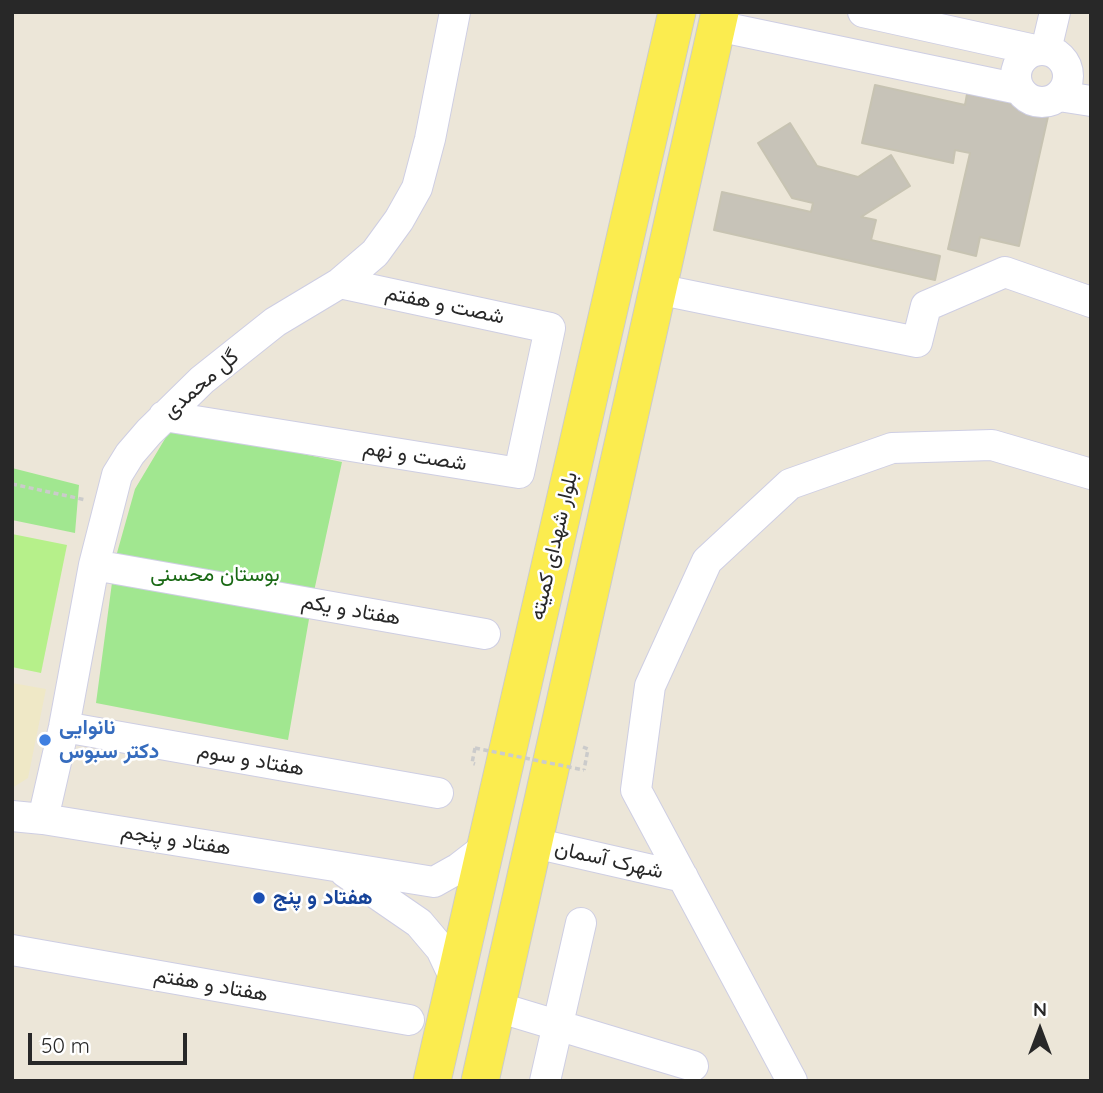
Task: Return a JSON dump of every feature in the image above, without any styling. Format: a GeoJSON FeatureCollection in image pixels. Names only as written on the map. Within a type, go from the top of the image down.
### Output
{"type":"FeatureCollection","features":[{"type":"Feature","properties":{"kind":"main road","name":"بلوار شهدای کمیته"},"geometry":{"type":"LineString","coordinates":[[432,1081],[677,12]]}},
{"type":"Feature","properties":{"kind":"main road"},"geometry":{"type":"LineString","coordinates":[[480,1081],[719,19]]}},
{"type":"Feature","properties":{"kind":"street","name":"گل محمدی"},"geometry":{"type":"LineString","coordinates":[[43,818],[64,727],[94,565],[117,475],[130,454],[164,416],[202,380],[275,322],[340,283],[375,253],[400,220],[417,188],[430,139],[455,12]]}},
{"type":"Feature","properties":{"kind":"street"},"geometry":{"type":"LineString","coordinates":[[863,12],[1091,63]]}},
{"type":"Feature","properties":{"kind":"street"},"geometry":{"type":"LineString","coordinates":[[1047,52],[1055,12]]}},
{"type":"Feature","properties":{"kind":"street"},"geometry":{"type":"LineString","coordinates":[[719,19],[1019,89]]}},
{"type":"Feature","properties":{"kind":"street"},"geometry":{"type":"LineString","coordinates":[[1059,96],[1068,80],[1065,63],[1047,52],[1021,59],[1015,74],[1019,89],[1025,96],[1042,102],[1059,96],[1091,101]]}},
{"type":"Feature","properties":{"kind":"street"},"geometry":{"type":"LineString","coordinates":[[657,289],[917,342],[926,306],[1005,272],[1091,302]]}},
{"type":"Feature","properties":{"kind":"street","name":"شصت و هفتم"},"geometry":{"type":"LineString","coordinates":[[340,283],[550,328]]}},
{"type":"Feature","properties":{"kind":"street","name":"شصت و نهم"},"geometry":{"type":"LineString","coordinates":[[164,416],[519,473],[550,328]]}},
{"type":"Feature","properties":{"kind":"street"},"geometry":{"type":"LineString","coordinates":[[792,1081],[636,790],[650,686],[707,561],[790,485],[892,448],[992,445],[1091,474]]}},
{"type":"Feature","properties":{"kind":"street","name":"هفتاد و یکم"},"geometry":{"type":"LineString","coordinates":[[94,565],[485,634]]}},
{"type":"Feature","properties":{"kind":"street","name":"هفتاد و سوم"},"geometry":{"type":"LineString","coordinates":[[64,727],[439,793]]}},
{"type":"Feature","properties":{"kind":"street","name":"هفتاد و پنجم"},"geometry":{"type":"LineString","coordinates":[[12,816],[43,818],[434,882],[459,869],[485,848]]}},
{"type":"Feature","properties":{"kind":"street","name":"شهرک آسمان"},"geometry":{"type":"LineString","coordinates":[[534,843],[683,877]]}},
{"type":"Feature","properties":{"kind":"street"},"geometry":{"type":"LineString","coordinates":[[339,867],[419,923],[441,949],[456,981]]}},
{"type":"Feature","properties":{"kind":"street"},"geometry":{"type":"LineString","coordinates":[[545,1081],[581,923]]}},
{"type":"Feature","properties":{"kind":"street","name":"هفتاد و هفتم"},"geometry":{"type":"LineString","coordinates":[[12,950],[409,1020]]}},
{"type":"Feature","properties":{"kind":"street"},"geometry":{"type":"LineString","coordinates":[[497,1007],[693,1066]]}},
{"type":"Feature","properties":{"kind":"path"},"geometry":{"type":"LineString","coordinates":[[12,484],[108,505]]}},
{"type":"Feature","properties":{"kind":"path"},"geometry":{"type":"LineString","coordinates":[[472,763],[475,748],[584,770],[588,748]]}},
{"type":"Feature","properties":{"kind":"shaded area"},"geometry":{"type":"Polygon","coordinates":[[[12,683],[46,689],[28,778],[12,788],[12,683]]]}},
{"type":"Feature","properties":{"kind":"green space","name":"بوستان محسنی"},"geometry":{"type":"Polygon","coordinates":[[[172,427],[342,462],[313,596],[288,740],[96,703],[115,560],[135,489],[172,427]]]}},
{"type":"Feature","properties":{"kind":"green space"},"geometry":{"type":"Polygon","coordinates":[[[12,468],[79,485],[75,533],[12,520],[12,468]]]}},
{"type":"Feature","properties":{"kind":"green space"},"geometry":{"type":"Polygon","coordinates":[[[12,534],[67,545],[41,673],[12,667],[12,534]]]}},
{"type":"Feature","properties":{"kind":"building"},"geometry":{"type":"Polygon","coordinates":[[[875,85],[965,105],[967,94],[1049,112],[1019,246],[980,237],[976,256],[948,249],[970,153],[955,150],[953,163],[862,143],[875,85]]]}},
{"type":"Feature","properties":{"kind":"building"},"geometry":{"type":"Polygon","coordinates":[[[790,123],[817,166],[858,177],[891,155],[910,186],[861,217],[876,220],[871,240],[940,256],[935,280],[714,230],[722,192],[811,212],[813,203],[792,198],[758,143],[790,123]]]}},
{"type":"Feature","properties":{"kind":"place","name":"نانوایی دکتر سبوس"},"geometry":{"type":"Point","coordinates":[45,740]}},
{"type":"Feature","properties":{"kind":"place","name":"هفتاد و پنج"},"geometry":{"type":"Point","coordinates":[259,898]}}]}
